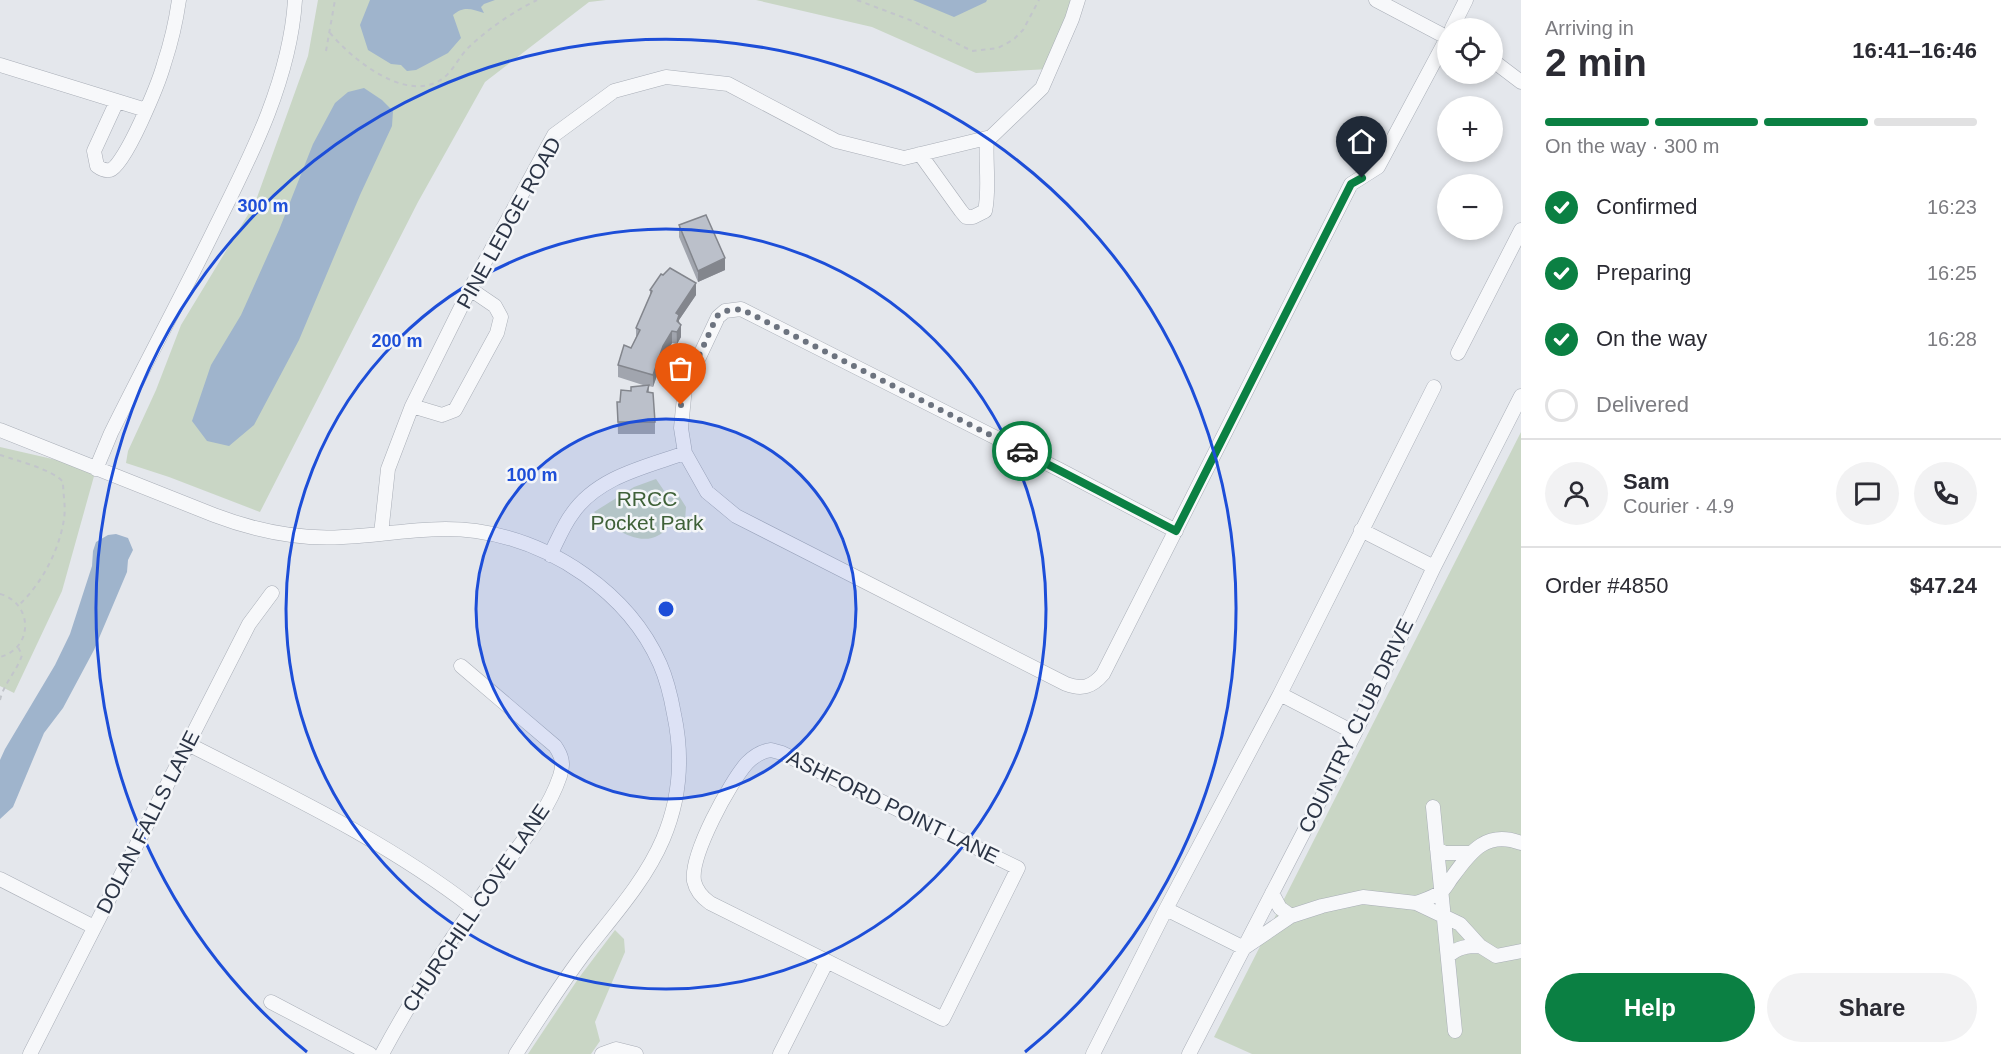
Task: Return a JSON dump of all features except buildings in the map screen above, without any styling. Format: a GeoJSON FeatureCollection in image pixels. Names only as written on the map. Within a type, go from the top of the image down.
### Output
{"type":"FeatureCollection","features":[{"type":"Feature","properties":{"kind":"street"},"geometry":{"type":"LineString","coordinates":[[117,101],[94,151],[97,166],[102,170],[110,170],[120,163],[146,110],[164,67],[179,0]]}},
{"type":"Feature","properties":{"kind":"street"},"geometry":{"type":"LineString","coordinates":[[96,469],[111,433],[200,260],[258,139],[277,87],[289,41],[295,0]]}},
{"type":"Feature","properties":{"kind":"street","name":"PINE LEDGE ROAD"},"geometry":{"type":"LineString","coordinates":[[381,534],[388,469],[412,406],[470,290],[554,135],[614,91],[666,77],[728,84],[836,141],[904,158],[987,138],[1042,88],[1078,0]]}},
{"type":"Feature","properties":{"kind":"street"},"geometry":{"type":"LineString","coordinates":[[1376,0],[1437,32]]}},
{"type":"Feature","properties":{"kind":"street"},"geometry":{"type":"LineString","coordinates":[[1457,18],[1466,0]]}},
{"type":"Feature","properties":{"kind":"street"},"geometry":{"type":"LineString","coordinates":[[1176,531],[741,309],[725,311],[717,316],[685,387],[681,428],[685,453],[707,492],[736,516],[1077,688],[1086,687],[1095,683],[1103,674],[1176,531],[1351,184],[1378,167],[1437,56]]}},
{"type":"Feature","properties":{"kind":"street"},"geometry":{"type":"LineString","coordinates":[[0,65],[146,110]]}},
{"type":"Feature","properties":{"kind":"street"},"geometry":{"type":"LineString","coordinates":[[1503,68],[1521,82]]}},
{"type":"Feature","properties":{"kind":"street"},"geometry":{"type":"LineString","coordinates":[[920,154],[961,211],[966,217],[972,217],[985,211],[987,202],[985,161],[987,138]]}},
{"type":"Feature","properties":{"kind":"street"},"geometry":{"type":"LineString","coordinates":[[1458,353],[1521,230]]}},
{"type":"Feature","properties":{"kind":"street"},"geometry":{"type":"LineString","coordinates":[[412,406],[442,415],[455,410],[497,333],[501,317],[495,306],[470,290]]}},
{"type":"Feature","properties":{"kind":"street"},"geometry":{"type":"LineString","coordinates":[[1093,1054],[1166,909],[1280,694],[1434,387]]}},
{"type":"Feature","properties":{"kind":"street","name":"COUNTRY CLUB DRIVE"},"geometry":{"type":"LineString","coordinates":[[1189,1054],[1355,733],[1434,567],[1521,396]]}},
{"type":"Feature","properties":{"kind":"street"},"geometry":{"type":"LineString","coordinates":[[0,430],[247,528],[315,538],[444,529],[476,531],[503,537],[550,555],[598,584],[626,612],[651,645],[667,683],[675,717],[680,753],[679,775],[670,819],[652,861],[574,968],[516,1054]]}},
{"type":"Feature","properties":{"kind":"street"},"geometry":{"type":"LineString","coordinates":[[550,555],[571,514],[601,485],[622,475],[685,453]]}},
{"type":"Feature","properties":{"kind":"street"},"geometry":{"type":"LineString","coordinates":[[1361,530],[1434,567]]}},
{"type":"Feature","properties":{"kind":"street","name":"DOLAN FALLS LANE"},"geometry":{"type":"LineString","coordinates":[[30,1054],[249,624],[272,593]]}},
{"type":"Feature","properties":{"kind":"street","name":"CHURCHILL COVE LANE"},"geometry":{"type":"LineString","coordinates":[[382,1054],[434,965],[544,811],[560,776],[562,760],[550,741],[461,666]]}},
{"type":"Feature","properties":{"kind":"street"},"geometry":{"type":"LineString","coordinates":[[1280,694],[1355,733]]}},
{"type":"Feature","properties":{"kind":"street"},"geometry":{"type":"LineString","coordinates":[[188,744],[369,837],[432,877],[473,908]]}},
{"type":"Feature","properties":{"kind":"street","name":"ASHFORD POINT LANE"},"geometry":{"type":"LineString","coordinates":[[766,751],[782,753],[1018,868],[943,1019],[827,961],[710,903],[698,890],[694,881],[696,865],[716,814],[744,768],[754,757],[766,751]]}},
{"type":"Feature","properties":{"kind":"street"},"geometry":{"type":"LineString","coordinates":[[1433,807],[1455,1031]]}},
{"type":"Feature","properties":{"kind":"street"},"geometry":{"type":"LineString","coordinates":[[1416,903],[1441,892],[1470,853],[1480,844],[1510,838],[1521,843]]}},
{"type":"Feature","properties":{"kind":"street"},"geometry":{"type":"LineString","coordinates":[[1437,849],[1445,854],[1470,853]]}},
{"type":"Feature","properties":{"kind":"street"},"geometry":{"type":"LineString","coordinates":[[5,881],[94,927]]}},
{"type":"Feature","properties":{"kind":"street"},"geometry":{"type":"LineString","coordinates":[[1272,893],[1280,908],[1291,916]]}},
{"type":"Feature","properties":{"kind":"street"},"geometry":{"type":"LineString","coordinates":[[1166,909],[1244,948],[1291,916],[1363,897],[1416,903],[1460,924],[1480,945],[1496,956],[1521,951]]}},
{"type":"Feature","properties":{"kind":"street"},"geometry":{"type":"LineString","coordinates":[[1448,956],[1455,950],[1480,945]]}},
{"type":"Feature","properties":{"kind":"street"},"geometry":{"type":"LineString","coordinates":[[780,1054],[827,961]]}},
{"type":"Feature","properties":{"kind":"street"},"geometry":{"type":"LineString","coordinates":[[271,1002],[370,1054]]}},
{"type":"Feature","properties":{"kind":"street"},"geometry":{"type":"LineString","coordinates":[[606,1052],[620,1049],[636,1054]]}},
{"type":"Feature","properties":{"kind":"path"},"geometry":{"type":"LineString","coordinates":[[326,51],[335,0]]}},
{"type":"Feature","properties":{"kind":"path"},"geometry":{"type":"LineString","coordinates":[[330,33],[341,46],[367,68],[396,82],[418,87],[431,85],[442,80],[468,48],[489,29],[520,8],[537,0]]}},
{"type":"Feature","properties":{"kind":"path"},"geometry":{"type":"LineString","coordinates":[[857,0],[910,20],[972,51],[998,48],[1013,40],[1023,30],[1039,0]]}},
{"type":"Feature","properties":{"kind":"path"},"geometry":{"type":"LineString","coordinates":[[0,455],[26,462],[58,476],[63,482],[64,520],[57,544],[39,582],[19,605]]}},
{"type":"Feature","properties":{"kind":"path"},"geometry":{"type":"LineString","coordinates":[[0,594],[9,597],[19,605],[25,617],[26,629],[18,647],[0,657]]}},
{"type":"Feature","properties":{"kind":"path"},"geometry":{"type":"LineString","coordinates":[[0,700],[6,683],[22,655],[18,647]]}},
{"type":"Feature","properties":{"kind":"green space"},"geometry":{"type":"Polygon","coordinates":[[[318,0],[606,0],[589,2],[485,82],[418,202],[260,512],[126,463],[128,451],[156,390],[181,325],[255,203],[308,56],[318,0]]]}},
{"type":"Feature","properties":{"kind":"green space"},"geometry":{"type":"Polygon","coordinates":[[[756,0],[1077,0],[1050,69],[976,73],[872,27],[756,0]]]}},
{"type":"Feature","properties":{"kind":"green space"},"geometry":{"type":"Polygon","coordinates":[[[1521,432],[1521,1054],[1252,1054],[1214,1037],[1521,432]]]}},
{"type":"Feature","properties":{"kind":"green space"},"geometry":{"type":"Polygon","coordinates":[[[0,447],[96,469],[62,591],[14,693],[0,686],[0,447]]]}},
{"type":"Feature","properties":{"kind":"green space","name":"RRCC Pocket Park"},"geometry":{"type":"Polygon","coordinates":[[[656,479],[669,498],[679,496],[686,507],[685,520],[673,521],[659,535],[642,539],[633,537],[607,523],[594,512],[634,487],[656,479]]]}},
{"type":"Feature","properties":{"kind":"green space"},"geometry":{"type":"Polygon","coordinates":[[[615,930],[624,939],[625,952],[595,1022],[600,1041],[591,1054],[528,1054],[578,979],[615,930]]]}},
{"type":"Feature","properties":{"kind":"water"},"geometry":{"type":"Polygon","coordinates":[[[370,0],[495,0],[481,7],[484,13],[468,9],[453,15],[461,38],[448,53],[416,70],[407,71],[401,65],[391,64],[368,50],[360,25],[370,0]]]}},
{"type":"Feature","properties":{"kind":"water"},"geometry":{"type":"Polygon","coordinates":[[[913,0],[987,0],[954,17],[913,0]]]}},
{"type":"Feature","properties":{"kind":"water"},"geometry":{"type":"Polygon","coordinates":[[[364,88],[393,111],[392,126],[360,195],[299,340],[254,425],[229,446],[207,441],[192,421],[211,365],[241,315],[279,230],[313,144],[335,103],[348,92],[364,88]]]}},
{"type":"Feature","properties":{"kind":"water"},"geometry":{"type":"Polygon","coordinates":[[[116,534],[128,538],[133,550],[128,560],[127,572],[94,650],[63,708],[44,733],[13,807],[0,819],[0,760],[55,665],[70,634],[92,566],[96,542],[108,535],[116,534]]]}},
{"type":"Feature","properties":{"kind":"way so far"},"geometry":{"type":"LineString","coordinates":[[681,405],[685,387],[717,316],[725,311],[741,309],[1022,451]]}},
{"type":"Feature","properties":{"kind":"route"},"geometry":{"type":"LineString","coordinates":[[1022,451],[1176,531],[1351,184],[1362,178]]}}]}
